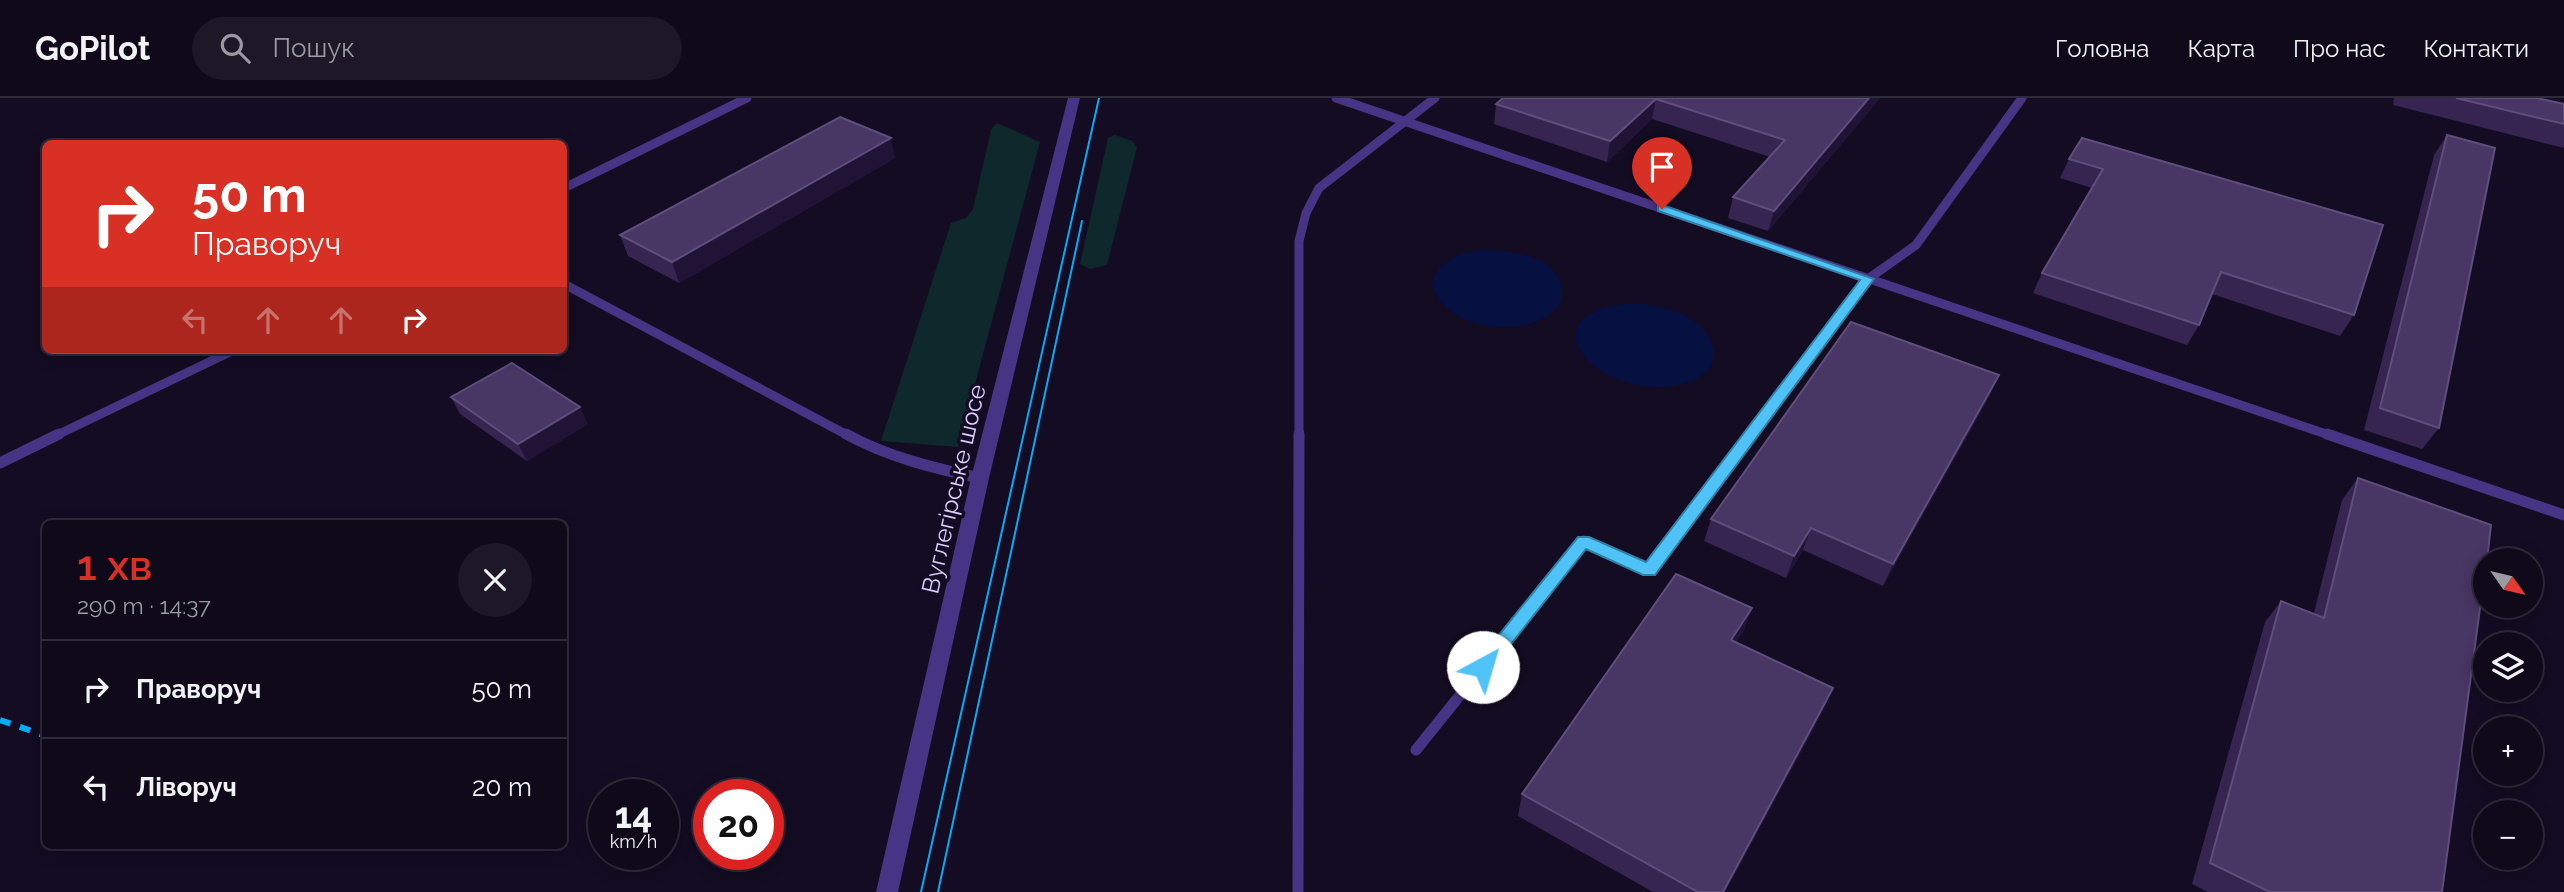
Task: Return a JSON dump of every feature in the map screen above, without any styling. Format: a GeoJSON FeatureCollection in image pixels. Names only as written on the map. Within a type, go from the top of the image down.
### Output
{"type":"FeatureCollection","features":[{"type":"Feature","properties":{"kind":"street","name":"Вуглегірське шосе"},"geometry":{"type":"LineString","coordinates":[[887,892],[980,478],[1074,98]]}},
{"type":"Feature","properties":{"kind":"lane"},"geometry":{"type":"LineString","coordinates":[[567,187],[747,98]]}},
{"type":"Feature","properties":{"kind":"lane"},"geometry":{"type":"LineString","coordinates":[[1336,98],[2564,515]]}},
{"type":"Feature","properties":{"kind":"lane"},"geometry":{"type":"LineString","coordinates":[[1298,892],[1299,241],[1306,209],[1319,188],[1436,98]]}},
{"type":"Feature","properties":{"kind":"lane"},"geometry":{"type":"LineString","coordinates":[[1416,750],[1584,541],[1649,570],[1868,279],[1916,245],[2022,98]]}},
{"type":"Feature","properties":{"kind":"lane"},"geometry":{"type":"LineString","coordinates":[[567,287],[869,447],[928,467],[980,478]]}},
{"type":"Feature","properties":{"kind":"lane"},"geometry":{"type":"LineString","coordinates":[[0,463],[225,354]]}},
{"type":"Feature","properties":{"kind":"green space"},"geometry":{"type":"Polygon","coordinates":[[[997,123],[1040,142],[958,447],[881,441],[951,223],[966,218],[973,209],[991,130],[997,123]]]}},
{"type":"Feature","properties":{"kind":"green space"},"geometry":{"type":"Polygon","coordinates":[[[1115,135],[1132,141],[1137,147],[1107,265],[1090,269],[1080,264],[1108,138],[1115,135]]]}},
{"type":"Feature","properties":{"kind":"shaded area"},"geometry":{"type":"Polygon","coordinates":[[[1480,250],[1516,253],[1541,261],[1558,277],[1562,298],[1558,307],[1539,320],[1522,326],[1504,327],[1485,326],[1451,312],[1439,300],[1432,285],[1434,277],[1449,260],[1480,250]]]}},
{"type":"Feature","properties":{"kind":"shaded area"},"geometry":{"type":"Polygon","coordinates":[[[1628,303],[1675,311],[1696,323],[1705,331],[1713,348],[1713,361],[1707,371],[1684,384],[1645,386],[1620,380],[1598,369],[1583,354],[1576,339],[1580,324],[1596,311],[1628,303]]]}},
{"type":"Feature","properties":{"kind":"building"},"geometry":{"type":"Polygon","coordinates":[[[1503,98],[1869,98],[1774,211],[1733,197],[1785,140],[1656,99],[1610,141],[1496,104],[1503,98]]]}},
{"type":"Feature","properties":{"kind":"building"},"geometry":{"type":"Polygon","coordinates":[[[2456,98],[2537,98],[2564,104],[2564,124],[2456,98]]]}},
{"type":"Feature","properties":{"kind":"building"},"geometry":{"type":"Polygon","coordinates":[[[840,117],[891,138],[672,262],[620,235],[840,117]]]}},
{"type":"Feature","properties":{"kind":"building"},"geometry":{"type":"Polygon","coordinates":[[[2447,135],[2495,148],[2439,428],[2380,408],[2447,135]]]}},
{"type":"Feature","properties":{"kind":"building"},"geometry":{"type":"Polygon","coordinates":[[[2082,138],[2383,225],[2354,315],[2221,272],[2199,325],[2042,273],[2103,169],[2069,159],[2082,138]]]}},
{"type":"Feature","properties":{"kind":"building"},"geometry":{"type":"Polygon","coordinates":[[[1851,322],[1999,375],[1893,564],[1811,528],[1794,556],[1711,519],[1851,322]]]}},
{"type":"Feature","properties":{"kind":"building"},"geometry":{"type":"Polygon","coordinates":[[[512,363],[580,407],[518,444],[451,397],[512,363]]]}},
{"type":"Feature","properties":{"kind":"building"},"geometry":{"type":"Polygon","coordinates":[[[2358,478],[2491,525],[2488,548],[2473,548],[2473,618],[2479,618],[2477,632],[2473,632],[2473,661],[2442,892],[2270,892],[2210,863],[2281,601],[2324,618],[2358,478]]]}},
{"type":"Feature","properties":{"kind":"building"},"geometry":{"type":"Polygon","coordinates":[[[1676,574],[1752,608],[1731,640],[1833,688],[1723,892],[1698,892],[1522,794],[1676,574]]]}},
{"type":"Feature","properties":{"kind":"tram line"},"geometry":{"type":"LineString","coordinates":[[921,892],[1099,98]]}},
{"type":"Feature","properties":{"kind":"tram line"},"geometry":{"type":"LineString","coordinates":[[938,892],[1082,221]]}},
{"type":"Feature","properties":{"kind":"railway"},"geometry":{"type":"LineString","coordinates":[[0,720],[42,735]]}},
{"type":"Feature","properties":{"kind":"route"},"geometry":{"type":"LineString","coordinates":[[1483,667],[1584,541],[1649,570],[1868,279],[1662,209]]}}]}
